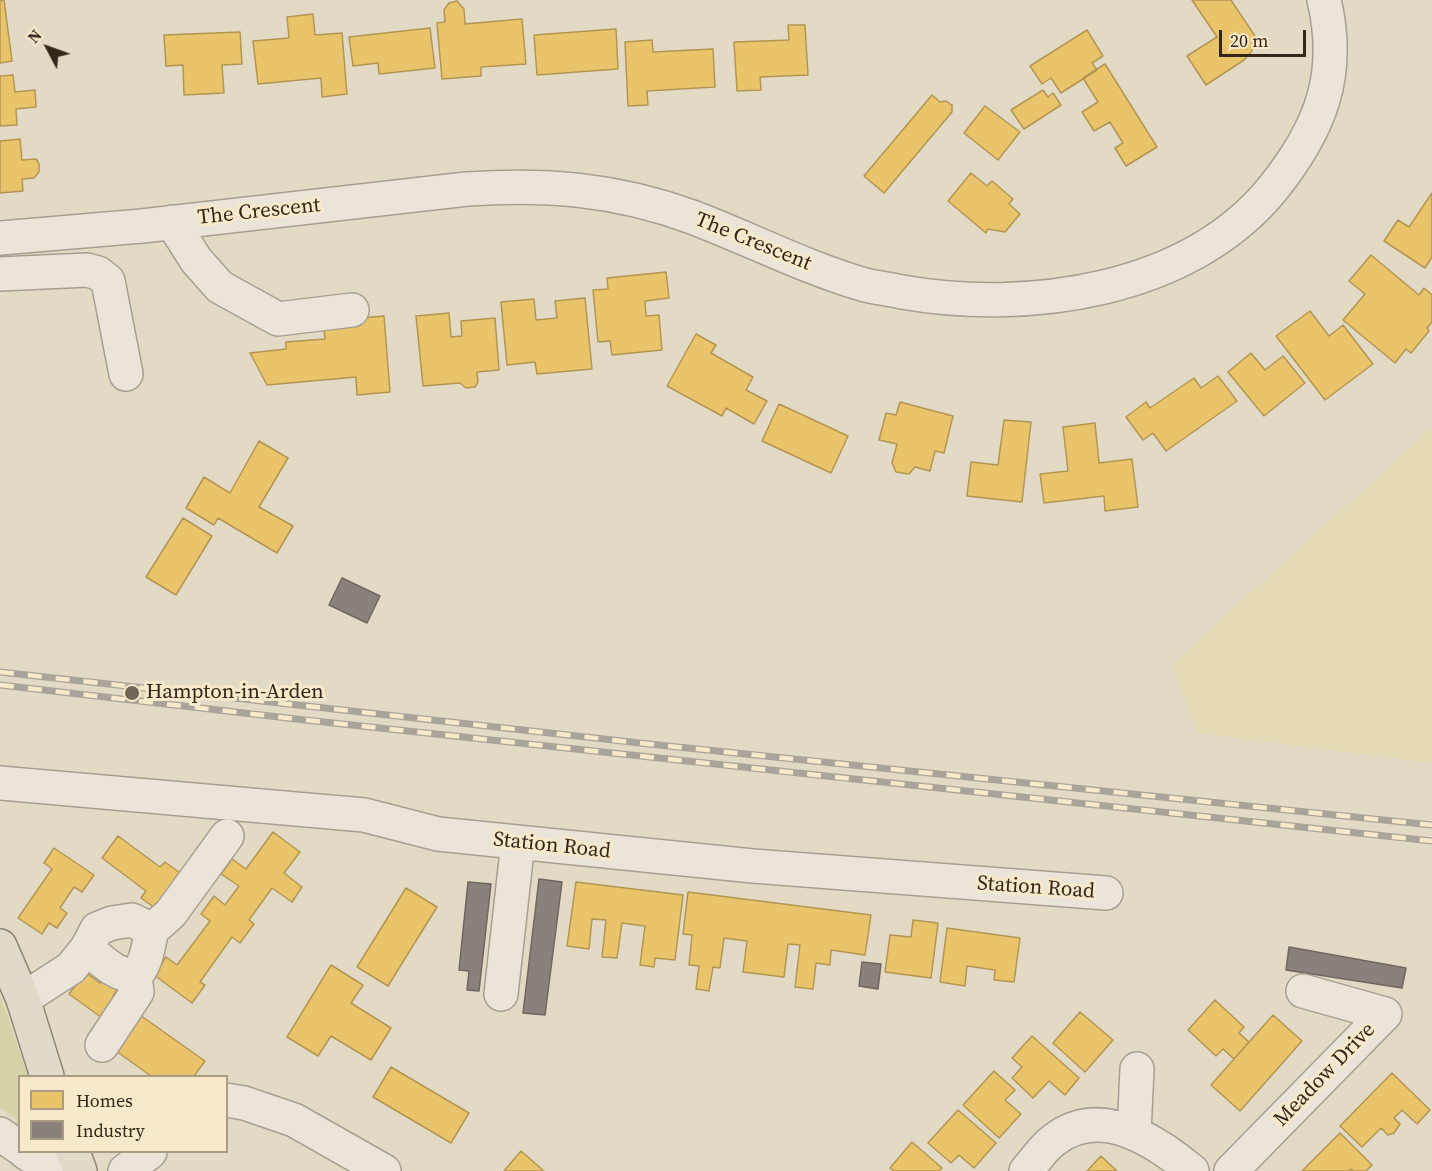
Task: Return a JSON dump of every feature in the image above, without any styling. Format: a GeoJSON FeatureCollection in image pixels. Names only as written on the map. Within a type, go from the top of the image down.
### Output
{"type":"FeatureCollection","features":[{"type":"Feature","properties":{"kind":"main road"},"geometry":{"type":"LineString","coordinates":[[0,946],[23,999],[46,1075]]}},
{"type":"Feature","properties":{"kind":"main road"},"geometry":{"type":"LineString","coordinates":[[73,1153],[80,1171]]}},
{"type":"Feature","properties":{"kind":"street","name":"The Crescent"},"geometry":{"type":"LineString","coordinates":[[0,237],[172,222],[467,189],[573,188],[652,204],[867,285],[921,295],[967,300],[1075,293],[1127,281],[1172,264],[1210,242],[1242,219],[1265,197],[1307,141],[1321,111],[1330,55],[1330,24],[1324,0]]}},
{"type":"Feature","properties":{"kind":"street"},"geometry":{"type":"LineString","coordinates":[[172,222],[196,260],[220,287],[278,319],[352,310]]}},
{"type":"Feature","properties":{"kind":"street"},"geometry":{"type":"LineString","coordinates":[[0,274],[87,270],[99,273],[108,281],[126,374]]}},
{"type":"Feature","properties":{"kind":"street","name":"Station Road"},"geometry":{"type":"LineString","coordinates":[[0,783],[364,815],[438,834],[753,866],[1106,894]]}},
{"type":"Feature","properties":{"kind":"street"},"geometry":{"type":"LineString","coordinates":[[102,1045],[137,992],[135,976],[145,959],[152,930],[171,913],[227,836]]}},
{"type":"Feature","properties":{"kind":"street"},"geometry":{"type":"LineString","coordinates":[[501,994],[518,842]]}},
{"type":"Feature","properties":{"kind":"street"},"geometry":{"type":"LineString","coordinates":[[23,999],[71,968],[87,948],[97,929],[112,923],[132,920],[152,930]]}},
{"type":"Feature","properties":{"kind":"street"},"geometry":{"type":"LineString","coordinates":[[87,948],[112,969],[123,975],[135,976]]}},
{"type":"Feature","properties":{"kind":"street","name":"Meadow Drive"},"geometry":{"type":"LineString","coordinates":[[1242,1168],[1384,1014],[1303,991]]}},
{"type":"Feature","properties":{"kind":"street"},"geometry":{"type":"LineString","coordinates":[[1134,1133],[1137,1069]]}},
{"type":"Feature","properties":{"kind":"street"},"geometry":{"type":"LineString","coordinates":[[228,1100],[244,1103],[294,1120],[384,1171]]}},
{"type":"Feature","properties":{"kind":"street"},"geometry":{"type":"LineString","coordinates":[[1026,1171],[1053,1140],[1077,1127],[1099,1124],[1127,1129],[1172,1154],[1192,1171]]}},
{"type":"Feature","properties":{"kind":"street"},"geometry":{"type":"LineString","coordinates":[[0,1134],[18,1147]]}},
{"type":"Feature","properties":{"kind":"street"},"geometry":{"type":"LineString","coordinates":[[26,1153],[53,1171]]}},
{"type":"Feature","properties":{"kind":"street"},"geometry":{"type":"LineString","coordinates":[[125,1171],[149,1153]]}},
{"type":"Feature","properties":{"kind":"shaded area"},"geometry":{"type":"Polygon","coordinates":[[[1432,428],[1432,763],[1198,733],[1172,664],[1432,428]]]}},
{"type":"Feature","properties":{"kind":"green space"},"geometry":{"type":"Polygon","coordinates":[[[0,995],[28,1075],[18,1075],[18,1130],[12,1127],[17,1120],[0,1108],[0,995]]]}},
{"type":"Feature","properties":{"kind":"building: Homes"},"geometry":{"type":"Polygon","coordinates":[[[4,0],[12,61],[0,63],[0,1],[4,0]]]}},
{"type":"Feature","properties":{"kind":"building: Homes"},"geometry":{"type":"Polygon","coordinates":[[[1192,0],[1231,0],[1257,39],[1244,60],[1206,85],[1187,56],[1217,37],[1192,0]]]}},
{"type":"Feature","properties":{"kind":"building: Homes"},"geometry":{"type":"Polygon","coordinates":[[[457,1],[464,9],[465,24],[522,19],[526,64],[481,67],[481,76],[442,79],[437,23],[445,22],[444,10],[449,3],[457,1]]]}},
{"type":"Feature","properties":{"kind":"building: Homes"},"geometry":{"type":"Polygon","coordinates":[[[313,14],[315,35],[342,33],[347,94],[322,97],[321,78],[258,84],[253,41],[289,38],[287,17],[313,14]]]}},
{"type":"Feature","properties":{"kind":"building: Homes"},"geometry":{"type":"Polygon","coordinates":[[[788,25],[805,25],[808,75],[760,77],[761,90],[737,91],[734,42],[789,40],[788,25]]]}},
{"type":"Feature","properties":{"kind":"building: Homes"},"geometry":{"type":"Polygon","coordinates":[[[430,28],[435,68],[379,74],[378,63],[353,66],[349,37],[430,28]]]}},
{"type":"Feature","properties":{"kind":"building: Homes"},"geometry":{"type":"Polygon","coordinates":[[[616,29],[618,69],[537,75],[534,35],[616,29]]]}},
{"type":"Feature","properties":{"kind":"building: Homes"},"geometry":{"type":"Polygon","coordinates":[[[1087,30],[1103,56],[1092,63],[1097,70],[1061,93],[1051,78],[1042,84],[1030,66],[1087,30]]]}},
{"type":"Feature","properties":{"kind":"building: Homes"},"geometry":{"type":"Polygon","coordinates":[[[240,32],[242,64],[222,65],[224,93],[184,95],[183,65],[166,66],[164,35],[240,32]]]}},
{"type":"Feature","properties":{"kind":"building: Homes"},"geometry":{"type":"Polygon","coordinates":[[[652,40],[653,52],[713,49],[715,87],[647,91],[648,105],[628,106],[625,42],[652,40]]]}},
{"type":"Feature","properties":{"kind":"building: Homes"},"geometry":{"type":"Polygon","coordinates":[[[1105,64],[1157,147],[1126,166],[1115,148],[1123,143],[1110,122],[1094,131],[1082,112],[1098,102],[1083,78],[1105,64]]]}},
{"type":"Feature","properties":{"kind":"building: Homes"},"geometry":{"type":"Polygon","coordinates":[[[13,75],[15,92],[35,90],[36,107],[16,109],[17,125],[0,126],[0,76],[13,75]]]}},
{"type":"Feature","properties":{"kind":"building: Homes"},"geometry":{"type":"Polygon","coordinates":[[[1043,90],[1048,97],[1053,93],[1061,105],[1024,129],[1011,110],[1043,90]]]}},
{"type":"Feature","properties":{"kind":"building: Homes"},"geometry":{"type":"Polygon","coordinates":[[[932,95],[940,102],[946,101],[952,105],[952,112],[884,193],[864,176],[932,95]]]}},
{"type":"Feature","properties":{"kind":"building: Homes"},"geometry":{"type":"Polygon","coordinates":[[[985,106],[1020,132],[998,160],[964,133],[985,106]]]}},
{"type":"Feature","properties":{"kind":"building: Homes"},"geometry":{"type":"Polygon","coordinates":[[[20,139],[22,160],[36,159],[39,172],[34,178],[22,179],[23,191],[0,193],[0,141],[20,139]]]}},
{"type":"Feature","properties":{"kind":"building: Homes"},"geometry":{"type":"Polygon","coordinates":[[[971,173],[987,186],[992,181],[1013,199],[1009,204],[1020,214],[1005,232],[988,229],[986,233],[948,201],[971,173]]]}},
{"type":"Feature","properties":{"kind":"building: Homes"},"geometry":{"type":"Polygon","coordinates":[[[1432,193],[1432,257],[1425,268],[1384,241],[1398,220],[1409,227],[1432,193]]]}},
{"type":"Feature","properties":{"kind":"building: Homes"},"geometry":{"type":"Polygon","coordinates":[[[1371,255],[1419,295],[1424,288],[1432,295],[1432,322],[1427,328],[1429,331],[1411,353],[1406,349],[1395,363],[1343,320],[1365,294],[1349,281],[1371,255]]]}},
{"type":"Feature","properties":{"kind":"building: Homes"},"geometry":{"type":"Polygon","coordinates":[[[666,272],[669,298],[645,301],[646,316],[659,315],[662,350],[612,355],[610,341],[598,342],[593,290],[608,289],[607,278],[666,272]]]}},
{"type":"Feature","properties":{"kind":"building: Homes"},"geometry":{"type":"Polygon","coordinates":[[[585,298],[592,369],[537,374],[535,362],[507,365],[501,302],[534,299],[536,320],[557,318],[555,301],[585,298]]]}},
{"type":"Feature","properties":{"kind":"building: Homes"},"geometry":{"type":"Polygon","coordinates":[[[1310,311],[1329,336],[1343,325],[1373,364],[1325,400],[1276,336],[1310,311]]]}},
{"type":"Feature","properties":{"kind":"building: Homes"},"geometry":{"type":"Polygon","coordinates":[[[449,313],[451,337],[462,336],[461,321],[495,318],[499,370],[477,372],[478,382],[475,387],[466,388],[460,383],[423,386],[416,316],[449,313]]]}},
{"type":"Feature","properties":{"kind":"building: Homes"},"geometry":{"type":"Polygon","coordinates":[[[384,316],[390,392],[357,395],[356,377],[267,385],[250,353],[286,349],[286,342],[325,339],[324,329],[361,325],[360,318],[384,316]]]}},
{"type":"Feature","properties":{"kind":"building: Homes"},"geometry":{"type":"Polygon","coordinates":[[[696,334],[716,345],[711,353],[753,377],[746,390],[767,401],[754,424],[726,408],[722,416],[667,386],[696,334]]]}},
{"type":"Feature","properties":{"kind":"building: Homes"},"geometry":{"type":"Polygon","coordinates":[[[1251,353],[1265,370],[1283,356],[1305,383],[1264,416],[1228,372],[1251,353]]]}},
{"type":"Feature","properties":{"kind":"building: Homes"},"geometry":{"type":"Polygon","coordinates":[[[1218,376],[1237,401],[1166,451],[1153,433],[1143,440],[1126,417],[1146,402],[1150,408],[1194,378],[1201,388],[1218,376]]]}},
{"type":"Feature","properties":{"kind":"building: Homes"},"geometry":{"type":"Polygon","coordinates":[[[900,402],[953,416],[944,453],[935,451],[930,471],[915,467],[909,474],[896,472],[892,463],[897,444],[879,440],[886,413],[896,415],[900,402]]]}},
{"type":"Feature","properties":{"kind":"building: Homes"},"geometry":{"type":"Polygon","coordinates":[[[779,404],[848,436],[831,473],[762,441],[779,404]]]}},
{"type":"Feature","properties":{"kind":"building: Homes"},"geometry":{"type":"Polygon","coordinates":[[[1004,420],[1031,422],[1022,502],[967,496],[971,462],[998,465],[1004,420]]]}},
{"type":"Feature","properties":{"kind":"building: Homes"},"geometry":{"type":"Polygon","coordinates":[[[1095,423],[1099,463],[1132,459],[1138,507],[1105,511],[1104,496],[1044,503],[1040,474],[1068,471],[1063,427],[1095,423]]]}},
{"type":"Feature","properties":{"kind":"building: Homes"},"geometry":{"type":"Polygon","coordinates":[[[259,441],[288,458],[259,507],[293,526],[277,553],[218,518],[214,525],[186,508],[204,477],[230,493],[259,441]]]}},
{"type":"Feature","properties":{"kind":"building: Homes"},"geometry":{"type":"Polygon","coordinates":[[[183,518],[212,536],[176,595],[146,577],[183,518]]]}},
{"type":"Feature","properties":{"kind":"building: Homes"},"geometry":{"type":"Polygon","coordinates":[[[273,832],[300,852],[284,873],[302,887],[292,902],[272,888],[249,920],[254,924],[240,943],[232,937],[200,982],[205,985],[192,1003],[154,975],[166,957],[177,965],[210,921],[201,914],[214,896],[225,905],[239,886],[221,874],[232,859],[246,869],[273,832]]]}},
{"type":"Feature","properties":{"kind":"building: Homes"},"geometry":{"type":"Polygon","coordinates":[[[118,836],[160,867],[165,862],[183,875],[158,910],[141,898],[146,891],[102,858],[118,836]]]}},
{"type":"Feature","properties":{"kind":"building: Homes"},"geometry":{"type":"Polygon","coordinates":[[[54,848],[94,875],[82,892],[74,887],[60,908],[67,913],[57,928],[49,923],[42,934],[18,918],[52,869],[44,863],[54,848]]]}},
{"type":"Feature","properties":{"kind":"building: Homes"},"geometry":{"type":"Polygon","coordinates":[[[576,882],[683,895],[675,960],[655,958],[654,967],[640,965],[645,926],[622,923],[617,958],[602,957],[606,920],[592,919],[589,949],[567,946],[576,882]]]}},
{"type":"Feature","properties":{"kind":"building: Homes"},"geometry":{"type":"Polygon","coordinates":[[[406,888],[437,907],[388,986],[357,967],[406,888]]]}},
{"type":"Feature","properties":{"kind":"building: Homes"},"geometry":{"type":"Polygon","coordinates":[[[688,892],[871,915],[865,955],[831,950],[830,965],[816,963],[813,989],[795,987],[800,945],[788,944],[784,977],[743,972],[747,941],[724,938],[720,968],[713,967],[709,991],[696,989],[699,966],[689,965],[692,935],[683,934],[688,892]]]}},
{"type":"Feature","properties":{"kind":"building: Homes"},"geometry":{"type":"Polygon","coordinates":[[[913,920],[938,923],[931,978],[885,972],[890,935],[911,937],[913,920]]]}},
{"type":"Feature","properties":{"kind":"building: Homes"},"geometry":{"type":"Polygon","coordinates":[[[947,928],[1020,938],[1014,982],[994,980],[995,970],[967,966],[965,986],[940,982],[947,928]]]}},
{"type":"Feature","properties":{"kind":"building: Homes"},"geometry":{"type":"Polygon","coordinates":[[[331,965],[363,985],[351,1003],[391,1028],[371,1060],[331,1036],[318,1056],[287,1037],[331,965]]]}},
{"type":"Feature","properties":{"kind":"building: Homes"},"geometry":{"type":"Polygon","coordinates":[[[85,972],[100,983],[107,974],[121,984],[113,996],[205,1061],[195,1075],[150,1075],[116,1051],[127,1036],[69,994],[85,972]]]}},
{"type":"Feature","properties":{"kind":"building: Homes"},"geometry":{"type":"Polygon","coordinates":[[[1215,1000],[1244,1027],[1239,1033],[1249,1042],[1234,1059],[1223,1049],[1216,1056],[1188,1030],[1215,1000]]]}},
{"type":"Feature","properties":{"kind":"building: Homes"},"geometry":{"type":"Polygon","coordinates":[[[1080,1012],[1113,1040],[1085,1072],[1053,1043],[1080,1012]]]}},
{"type":"Feature","properties":{"kind":"building: Homes"},"geometry":{"type":"Polygon","coordinates":[[[1273,1015],[1302,1041],[1240,1111],[1211,1085],[1273,1015]]]}},
{"type":"Feature","properties":{"kind":"building: Homes"},"geometry":{"type":"Polygon","coordinates":[[[1032,1036],[1079,1078],[1065,1095],[1049,1081],[1033,1098],[1012,1078],[1022,1067],[1012,1058],[1032,1036]]]}},
{"type":"Feature","properties":{"kind":"building: Homes"},"geometry":{"type":"Polygon","coordinates":[[[391,1067],[469,1113],[451,1143],[373,1097],[391,1067]]]}},
{"type":"Feature","properties":{"kind":"building: Homes"},"geometry":{"type":"Polygon","coordinates":[[[994,1071],[1015,1090],[1005,1100],[1021,1114],[999,1138],[963,1105],[994,1071]]]}},
{"type":"Feature","properties":{"kind":"building: Homes"},"geometry":{"type":"Polygon","coordinates":[[[1392,1073],[1430,1110],[1417,1124],[1402,1110],[1394,1118],[1400,1124],[1394,1133],[1388,1135],[1381,1128],[1362,1147],[1340,1126],[1392,1073]]]}},
{"type":"Feature","properties":{"kind":"building: Homes"},"geometry":{"type":"Polygon","coordinates":[[[958,1110],[996,1143],[974,1168],[959,1155],[951,1163],[928,1143],[958,1110]]]}},
{"type":"Feature","properties":{"kind":"building: Homes"},"geometry":{"type":"Polygon","coordinates":[[[1340,1133],[1372,1165],[1366,1171],[1351,1169],[1349,1171],[1302,1171],[1340,1133]]]}},
{"type":"Feature","properties":{"kind":"building: Homes"},"geometry":{"type":"Polygon","coordinates":[[[912,1142],[942,1168],[939,1171],[894,1171],[890,1168],[912,1142]]]}},
{"type":"Feature","properties":{"kind":"building: Homes"},"geometry":{"type":"Polygon","coordinates":[[[521,1151],[544,1171],[504,1171],[521,1151]]]}},
{"type":"Feature","properties":{"kind":"building: Homes"},"geometry":{"type":"Polygon","coordinates":[[[1101,1156],[1117,1171],[1087,1171],[1101,1156]]]}},
{"type":"Feature","properties":{"kind":"building: Industry"},"geometry":{"type":"Polygon","coordinates":[[[342,578],[380,596],[367,623],[329,605],[342,578]]]}},
{"type":"Feature","properties":{"kind":"building: Industry"},"geometry":{"type":"Polygon","coordinates":[[[539,879],[562,882],[545,1015],[523,1013],[539,879]]]}},
{"type":"Feature","properties":{"kind":"building: Industry"},"geometry":{"type":"Polygon","coordinates":[[[468,882],[491,884],[479,991],[467,990],[469,971],[459,970],[468,882]]]}},
{"type":"Feature","properties":{"kind":"building: Industry"},"geometry":{"type":"Polygon","coordinates":[[[1289,947],[1406,968],[1402,988],[1286,970],[1289,947]]]}},
{"type":"Feature","properties":{"kind":"building: Industry"},"geometry":{"type":"Polygon","coordinates":[[[862,962],[881,964],[878,989],[859,986],[862,962]]]}},
{"type":"Feature","properties":{"kind":"railway"},"geometry":{"type":"LineString","coordinates":[[0,672],[649,744],[1432,825]]}},
{"type":"Feature","properties":{"kind":"railway"},"geometry":{"type":"LineString","coordinates":[[0,685],[1432,841]]}},
{"type":"Feature","properties":{"kind":"place","name":"Hampton-in-Arden"},"geometry":{"type":"Point","coordinates":[132,693]}}]}
